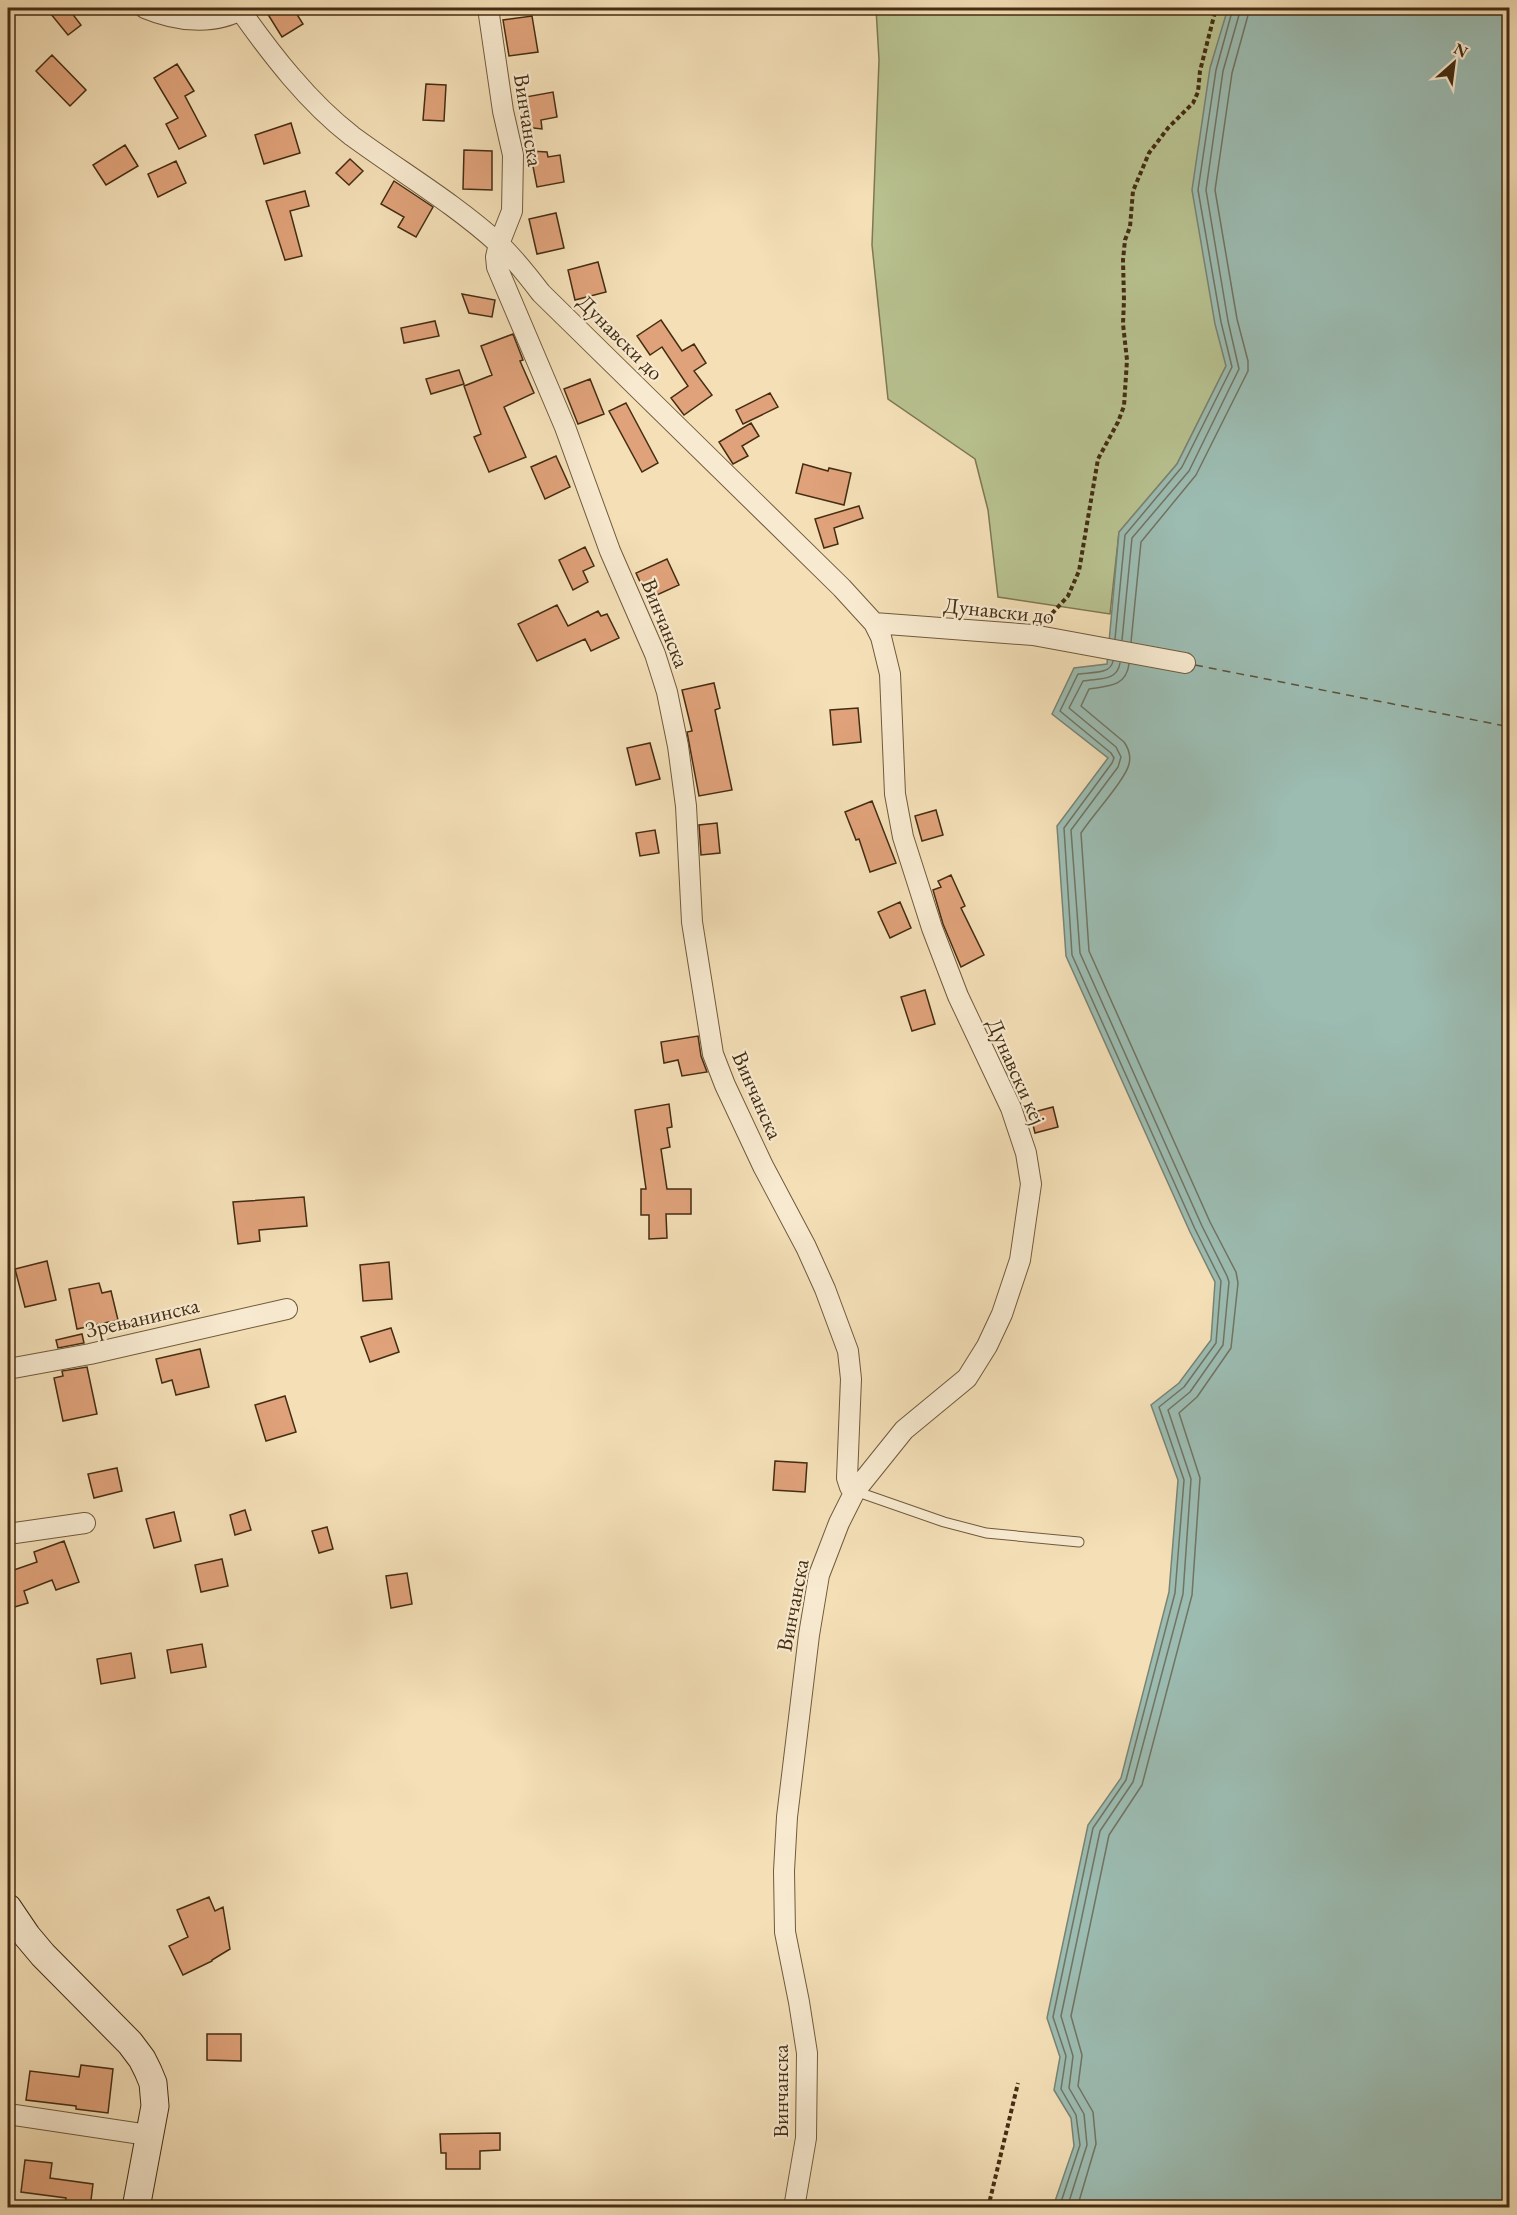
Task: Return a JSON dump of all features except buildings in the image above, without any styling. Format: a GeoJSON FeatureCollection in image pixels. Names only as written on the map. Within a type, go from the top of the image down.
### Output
{"type":"FeatureCollection","features":[{"type":"Feature","properties":{"kind":"street","name":"Дунавски до"},"geometry":{"type":"LineString","coordinates":[[145,8],[167,16],[201,19],[225,16],[242,9],[266,47],[326,113],[352,135],[412,176],[499,244],[517,262],[541,293],[842,588],[874,623],[1033,635],[1185,663]]}},
{"type":"Feature","properties":{"kind":"street","name":"Винчанска"},"geometry":{"type":"LineString","coordinates":[[488,8],[503,111],[513,155],[512,211],[496,257],[500,278],[565,427],[610,551],[655,654],[667,692],[678,746],[686,806],[692,922],[713,1054],[725,1085],[820,1278],[848,1351],[852,1378],[846,1478],[850,1487],[855,1491],[839,1523],[819,1575],[809,1635],[787,1817],[784,1871],[785,1932],[807,2053],[806,2138],[794,2208]]}},
{"type":"Feature","properties":{"kind":"street","name":"Дунавски кеј"},"geometry":{"type":"LineString","coordinates":[[855,1491],[904,1430],[967,1378],[987,1346],[1002,1314],[1020,1260],[1031,1184],[1026,1153],[1011,1108],[958,996],[932,928],[903,837],[895,794],[890,674],[881,637],[874,623]]}},
{"type":"Feature","properties":{"kind":"street","name":"Зрењанинска"},"geometry":{"type":"LineString","coordinates":[[8,1369],[90,1354],[287,1309]]}},
{"type":"Feature","properties":{"kind":"street"},"geometry":{"type":"LineString","coordinates":[[8,1534],[85,1523]]}},
{"type":"Feature","properties":{"kind":"street"},"geometry":{"type":"LineString","coordinates":[[9,1913],[43,1954],[117,2029],[142,2059],[153,2083],[155,2106],[136,2208]]}},
{"type":"Feature","properties":{"kind":"street"},"geometry":{"type":"LineString","coordinates":[[8,2114],[148,2135]]}},
{"type":"Feature","properties":{"kind":"lane"},"geometry":{"type":"LineString","coordinates":[[855,1491],[944,1522],[986,1533],[1079,1542]]}},
{"type":"Feature","properties":{"kind":"path"},"geometry":{"type":"LineString","coordinates":[[1033,635],[1068,596],[1078,571],[1098,459],[1124,406],[1126,360],[1123,324],[1123,260],[1125,240],[1130,227],[1133,191],[1149,153],[1168,128],[1193,103],[1198,92],[1200,71],[1216,8]]}},
{"type":"Feature","properties":{"kind":"path"},"geometry":{"type":"LineString","coordinates":[[988,2208],[1018,2083]]}},
{"type":"Feature","properties":{"kind":"green space"},"geometry":{"type":"Polygon","coordinates":[[[876,8],[1233,8],[1226,366],[1177,464],[1119,532],[1110,614],[998,597],[988,510],[975,459],[888,399],[872,245],[879,60],[876,8]]]}},
{"type":"Feature","properties":{"kind":"water"},"geometry":{"type":"Polygon","coordinates":[[[1228,8],[1509,8],[1509,2207],[1053,2207],[1074,2146],[1071,2118],[1054,2090],[1060,2057],[1047,2018],[1088,1825],[1121,1778],[1169,1592],[1178,1480],[1151,1405],[1179,1383],[1211,1340],[1215,1282],[1190,1232],[1066,956],[1057,826],[1108,758],[1052,714],[1074,668],[1107,664],[1119,532],[1177,464],[1226,366],[1215,324],[1192,190],[1210,68],[1228,8]]]}},
{"type":"Feature","properties":{"kind":"ferry route"},"geometry":{"type":"LineString","coordinates":[[1195,665],[1510,727]]}}]}
